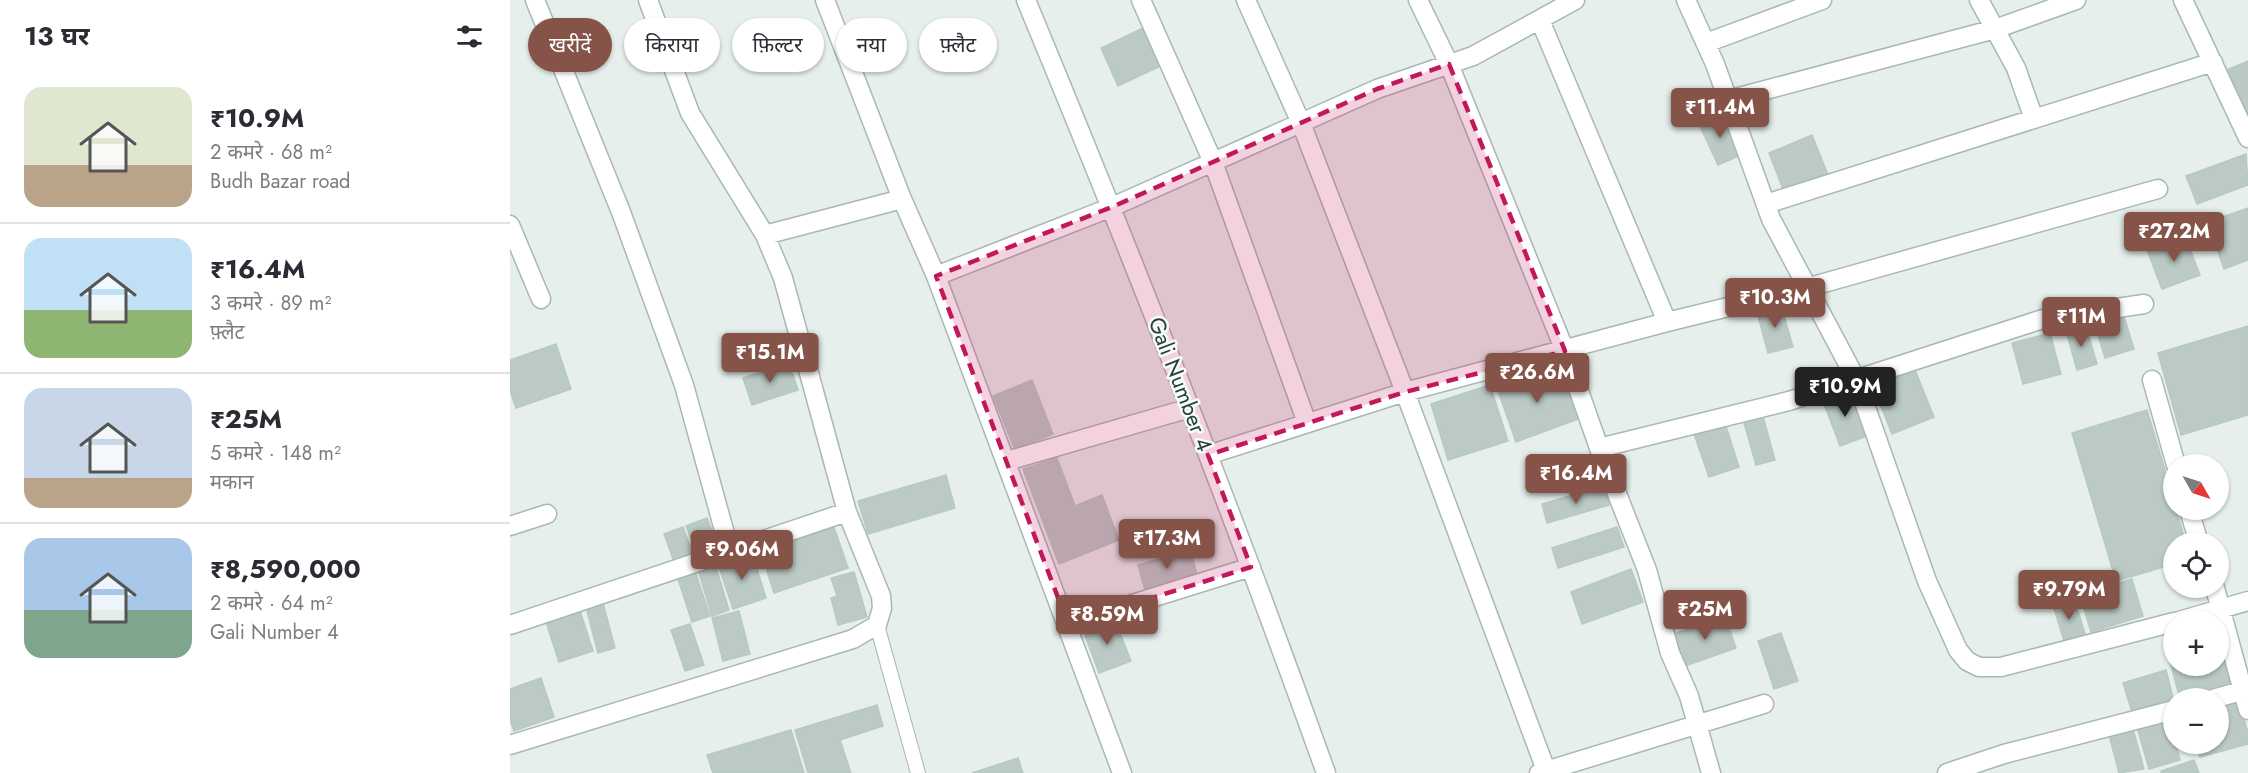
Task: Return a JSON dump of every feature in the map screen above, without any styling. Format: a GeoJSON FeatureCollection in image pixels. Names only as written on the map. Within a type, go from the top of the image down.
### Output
{"type":"FeatureCollection","features":[{"type":"Feature","properties":{"kind":"street"},"geometry":{"type":"LineString","coordinates":[[535,0],[621,212],[684,385],[730,552]]}},
{"type":"Feature","properties":{"kind":"street"},"geometry":{"type":"LineString","coordinates":[[510,745],[853,639],[877,625],[882,608],[881,596],[847,512],[821,424],[795,314],[765,235],[690,113],[648,0]]}},
{"type":"Feature","properties":{"kind":"street"},"geometry":{"type":"LineString","coordinates":[[825,0],[902,199],[936,276],[1122,773]]}},
{"type":"Feature","properties":{"kind":"street","name":"Gali Number 4"},"geometry":{"type":"LineString","coordinates":[[1026,0],[1112,207],[1208,454],[1326,773]]}},
{"type":"Feature","properties":{"kind":"street"},"geometry":{"type":"LineString","coordinates":[[1141,0],[1214,162],[1307,423]]}},
{"type":"Feature","properties":{"kind":"street"},"geometry":{"type":"LineString","coordinates":[[1246,0],[1301,123],[1405,392],[1544,772],[1697,722],[1764,704]]}},
{"type":"Feature","properties":{"kind":"street"},"geometry":{"type":"LineString","coordinates":[[1418,0],[1449,64],[1565,351],[1599,448],[1647,570],[1670,653],[1697,722],[1711,773]]}},
{"type":"Feature","properties":{"kind":"street"},"geometry":{"type":"LineString","coordinates":[[936,276],[1112,207],[1377,89],[1473,56],[1575,0]]}},
{"type":"Feature","properties":{"kind":"street"},"geometry":{"type":"LineString","coordinates":[[1686,0],[1706,43],[1766,204],[1806,288],[1856,379],[1927,581],[1958,650],[1967,661],[1979,667],[2001,667],[2163,625]]}},
{"type":"Feature","properties":{"kind":"street"},"geometry":{"type":"LineString","coordinates":[[1706,43],[1822,0]]}},
{"type":"Feature","properties":{"kind":"street"},"geometry":{"type":"LineString","coordinates":[[1979,0],[2016,68],[2034,119]]}},
{"type":"Feature","properties":{"kind":"street"},"geometry":{"type":"LineString","coordinates":[[1728,100],[1995,29],[2076,0]]}},
{"type":"Feature","properties":{"kind":"street"},"geometry":{"type":"LineString","coordinates":[[2183,0],[2248,138]]}},
{"type":"Feature","properties":{"kind":"street"},"geometry":{"type":"LineString","coordinates":[[1540,20],[1667,322]]}},
{"type":"Feature","properties":{"kind":"street"},"geometry":{"type":"LineString","coordinates":[[1766,204],[2213,62]]}},
{"type":"Feature","properties":{"kind":"street"},"geometry":{"type":"LineString","coordinates":[[1208,454],[1405,392],[1667,322],[1806,288],[2158,189]]}},
{"type":"Feature","properties":{"kind":"street"},"geometry":{"type":"LineString","coordinates":[[765,235],[902,199]]}},
{"type":"Feature","properties":{"kind":"street"},"geometry":{"type":"LineString","coordinates":[[510,225],[541,299]]}},
{"type":"Feature","properties":{"kind":"street"},"geometry":{"type":"LineString","coordinates":[[1599,448],[1789,401],[2043,319],[2144,304]]}},
{"type":"Feature","properties":{"kind":"street"},"geometry":{"type":"LineString","coordinates":[[2152,380],[2173,454]]}},
{"type":"Feature","properties":{"kind":"street"},"geometry":{"type":"LineString","coordinates":[[1007,461],[1190,408]]}},
{"type":"Feature","properties":{"kind":"street"},"geometry":{"type":"LineString","coordinates":[[510,625],[847,512]]}},
{"type":"Feature","properties":{"kind":"street"},"geometry":{"type":"LineString","coordinates":[[510,526],[547,514]]}},
{"type":"Feature","properties":{"kind":"street"},"geometry":{"type":"LineString","coordinates":[[1068,624],[1251,567]]}},
{"type":"Feature","properties":{"kind":"street"},"geometry":{"type":"LineString","coordinates":[[2219,598],[2223,610],[2248,601]]}},
{"type":"Feature","properties":{"kind":"street"},"geometry":{"type":"LineString","coordinates":[[2229,631],[2246,690],[2248,710]]}},
{"type":"Feature","properties":{"kind":"street"},"geometry":{"type":"LineString","coordinates":[[2229,695],[2246,690]]}},
{"type":"Feature","properties":{"kind":"street"},"geometry":{"type":"LineString","coordinates":[[1947,773],[2004,754],[2163,713]]}},
{"type":"Feature","properties":{"kind":"lane"},"geometry":{"type":"LineString","coordinates":[[877,625],[918,773]]}},
{"type":"Feature","properties":{"kind":"highlighted area"},"geometry":{"type":"Polygon","coordinates":[[[1449,64],[1565,351],[1405,392],[1208,455],[1251,567],[1068,624],[936,276],[1112,207],[1377,89],[1449,64]]]}},
{"type":"Feature","properties":{"kind":"building"},"geometry":{"type":"Polygon","coordinates":[[[1145,27],[1163,65],[1118,86],[1101,48],[1145,27]]]}},
{"type":"Feature","properties":{"kind":"building"},"geometry":{"type":"Polygon","coordinates":[[[2248,61],[2248,112],[2247,113],[2227,70],[2248,61]]]}},
{"type":"Feature","properties":{"kind":"building"},"geometry":{"type":"Polygon","coordinates":[[[1722,113],[1741,155],[1718,165],[1699,124],[1722,113]]]}},
{"type":"Feature","properties":{"kind":"building"},"geometry":{"type":"Polygon","coordinates":[[[1812,135],[1829,177],[1785,194],[1769,153],[1812,135]]]}},
{"type":"Feature","properties":{"kind":"building"},"geometry":{"type":"Polygon","coordinates":[[[2246,154],[2248,185],[2197,204],[2186,176],[2246,154]]]}},
{"type":"Feature","properties":{"kind":"building"},"geometry":{"type":"Polygon","coordinates":[[[2248,208],[2248,260],[2224,269],[2208,222],[2248,208]]]}},
{"type":"Feature","properties":{"kind":"building"},"geometry":{"type":"Polygon","coordinates":[[[2185,236],[2200,275],[2162,289],[2147,250],[2185,236]]]}},
{"type":"Feature","properties":{"kind":"building"},"geometry":{"type":"Polygon","coordinates":[[[1781,305],[1793,347],[1768,353],[1757,312],[1781,305]]]}},
{"type":"Feature","properties":{"kind":"building"},"geometry":{"type":"Polygon","coordinates":[[[2123,313],[2134,349],[2105,358],[2094,322],[2123,313]]]}},
{"type":"Feature","properties":{"kind":"building"},"geometry":{"type":"Polygon","coordinates":[[[2086,326],[2097,364],[2077,370],[2066,331],[2086,326]]]}},
{"type":"Feature","properties":{"kind":"building"},"geometry":{"type":"Polygon","coordinates":[[[2248,326],[2248,415],[2181,435],[2158,353],[2248,326]]]}},
{"type":"Feature","properties":{"kind":"building"},"geometry":{"type":"Polygon","coordinates":[[[2050,333],[2061,374],[2023,384],[2012,343],[2050,333]]]}},
{"type":"Feature","properties":{"kind":"building"},"geometry":{"type":"Polygon","coordinates":[[[556,344],[571,389],[516,408],[510,391],[510,360],[556,344]]]}},
{"type":"Feature","properties":{"kind":"building"},"geometry":{"type":"Polygon","coordinates":[[[789,363],[798,390],[752,405],[743,378],[789,363]]]}},
{"type":"Feature","properties":{"kind":"building"},"geometry":{"type":"Polygon","coordinates":[[[1558,365],[1578,419],[1516,442],[1497,388],[1558,365]]]}},
{"type":"Feature","properties":{"kind":"building"},"geometry":{"type":"Polygon","coordinates":[[[1915,370],[1934,417],[1892,434],[1873,386],[1915,370]]]}},
{"type":"Feature","properties":{"kind":"building"},"geometry":{"type":"Polygon","coordinates":[[[1032,380],[1053,434],[1015,450],[993,396],[1032,380]]]}},
{"type":"Feature","properties":{"kind":"building"},"geometry":{"type":"Polygon","coordinates":[[[1490,385],[1508,441],[1448,460],[1431,404],[1490,385]]]}},
{"type":"Feature","properties":{"kind":"building"},"geometry":{"type":"Polygon","coordinates":[[[1850,391],[1867,436],[1840,446],[1823,401],[1850,391]]]}},
{"type":"Feature","properties":{"kind":"building"},"geometry":{"type":"Polygon","coordinates":[[[2147,410],[2163,463],[2163,520],[2179,520],[2183,532],[2163,532],[2163,567],[2116,581],[2072,433],[2147,410]]]}},
{"type":"Feature","properties":{"kind":"building"},"geometry":{"type":"Polygon","coordinates":[[[1762,413],[1775,460],[1756,465],[1743,419],[1762,413]]]}},
{"type":"Feature","properties":{"kind":"building"},"geometry":{"type":"Polygon","coordinates":[[[1725,423],[1739,467],[1709,477],[1694,434],[1725,423]]]}},
{"type":"Feature","properties":{"kind":"building"},"geometry":{"type":"Polygon","coordinates":[[[1057,458],[1075,506],[1102,495],[1119,540],[1059,564],[1023,469],[1057,458]]]}},
{"type":"Feature","properties":{"kind":"building"},"geometry":{"type":"Polygon","coordinates":[[[946,475],[955,508],[868,534],[858,501],[946,475]]]}},
{"type":"Feature","properties":{"kind":"building"},"geometry":{"type":"Polygon","coordinates":[[[1604,486],[1609,505],[1547,523],[1542,504],[1604,486]]]}},
{"type":"Feature","properties":{"kind":"building"},"geometry":{"type":"Polygon","coordinates":[[[707,518],[720,550],[698,558],[686,526],[707,518]]]}},
{"type":"Feature","properties":{"kind":"building"},"geometry":{"type":"Polygon","coordinates":[[[683,527],[695,560],[676,567],[664,534],[683,527]]]}},
{"type":"Feature","properties":{"kind":"building"},"geometry":{"type":"Polygon","coordinates":[[[834,527],[848,568],[774,593],[761,552],[834,527]]]}},
{"type":"Feature","properties":{"kind":"building"},"geometry":{"type":"Polygon","coordinates":[[[1617,527],[1624,547],[1558,568],[1552,548],[1617,527]]]}},
{"type":"Feature","properties":{"kind":"building"},"geometry":{"type":"Polygon","coordinates":[[[1190,550],[1197,574],[1145,590],[1138,565],[1190,550]]]}},
{"type":"Feature","properties":{"kind":"building"},"geometry":{"type":"Polygon","coordinates":[[[752,553],[766,598],[733,609],[718,564],[752,553]]]}},
{"type":"Feature","properties":{"kind":"building"},"geometry":{"type":"Polygon","coordinates":[[[715,564],[729,610],[712,616],[698,570],[715,564]]]}},
{"type":"Feature","properties":{"kind":"building"},"geometry":{"type":"Polygon","coordinates":[[[1631,569],[1643,602],[1582,624],[1571,592],[1631,569]]]}},
{"type":"Feature","properties":{"kind":"building"},"geometry":{"type":"Polygon","coordinates":[[[695,571],[710,616],[692,622],[677,576],[695,571]]]}},
{"type":"Feature","properties":{"kind":"building"},"geometry":{"type":"Polygon","coordinates":[[[854,572],[867,617],[838,625],[831,598],[837,596],[831,578],[854,572]]]}},
{"type":"Feature","properties":{"kind":"building"},"geometry":{"type":"Polygon","coordinates":[[[2132,579],[2143,616],[2091,632],[2080,595],[2132,579]]]}},
{"type":"Feature","properties":{"kind":"building"},"geometry":{"type":"Polygon","coordinates":[[[2073,595],[2087,640],[2066,647],[2052,602],[2073,595]]]}},
{"type":"Feature","properties":{"kind":"building"},"geometry":{"type":"Polygon","coordinates":[[[603,603],[615,648],[598,653],[586,607],[603,603]]]}},
{"type":"Feature","properties":{"kind":"building"},"geometry":{"type":"Polygon","coordinates":[[[580,611],[593,651],[559,662],[546,622],[580,611]]]}},
{"type":"Feature","properties":{"kind":"building"},"geometry":{"type":"Polygon","coordinates":[[[739,611],[750,654],[723,661],[712,618],[739,611]]]}},
{"type":"Feature","properties":{"kind":"building"},"geometry":{"type":"Polygon","coordinates":[[[1725,616],[1736,648],[1685,666],[1674,634],[1725,616]]]}},
{"type":"Feature","properties":{"kind":"building"},"geometry":{"type":"Polygon","coordinates":[[[1114,618],[1131,661],[1099,673],[1083,630],[1114,618]]]}},
{"type":"Feature","properties":{"kind":"building"},"geometry":{"type":"Polygon","coordinates":[[[690,624],[704,665],[685,671],[671,630],[690,624]]]}},
{"type":"Feature","properties":{"kind":"building"},"geometry":{"type":"Polygon","coordinates":[[[1781,633],[1798,681],[1774,689],[1758,641],[1781,633]]]}},
{"type":"Feature","properties":{"kind":"building"},"geometry":{"type":"Polygon","coordinates":[[[2163,671],[2163,676],[2168,676],[2170,688],[2163,688],[2163,705],[2133,715],[2123,683],[2163,671]]]}},
{"type":"Feature","properties":{"kind":"building"},"geometry":{"type":"Polygon","coordinates":[[[2174,676],[2228,676],[2231,687],[2228,688],[2177,688],[2174,676]]]}},
{"type":"Feature","properties":{"kind":"building"},"geometry":{"type":"Polygon","coordinates":[[[541,678],[554,717],[514,731],[510,720],[510,689],[541,678]]]}},
{"type":"Feature","properties":{"kind":"building"},"geometry":{"type":"Polygon","coordinates":[[[2238,696],[2248,733],[2248,744],[2229,749],[2229,699],[2238,696]]]}},
{"type":"Feature","properties":{"kind":"building"},"geometry":{"type":"Polygon","coordinates":[[[877,705],[883,726],[840,740],[851,773],[808,773],[795,730],[877,705]]]}},
{"type":"Feature","properties":{"kind":"building"},"geometry":{"type":"Polygon","coordinates":[[[2163,720],[2163,754],[2178,754],[2180,760],[2149,769],[2137,727],[2163,720]]]}},
{"type":"Feature","properties":{"kind":"building"},"geometry":{"type":"Polygon","coordinates":[[[2133,729],[2144,769],[2119,773],[2109,735],[2133,729]]]}},
{"type":"Feature","properties":{"kind":"building"},"geometry":{"type":"Polygon","coordinates":[[[791,730],[804,773],[713,773],[707,755],[791,730]]]}},
{"type":"Feature","properties":{"kind":"building"},"geometry":{"type":"Polygon","coordinates":[[[1018,758],[1023,773],[972,773],[1018,758]]]}},
{"type":"Feature","properties":{"kind":"building"},"geometry":{"type":"Polygon","coordinates":[[[2194,760],[2199,773],[2161,773],[2161,771],[2194,760]]]}}]}
